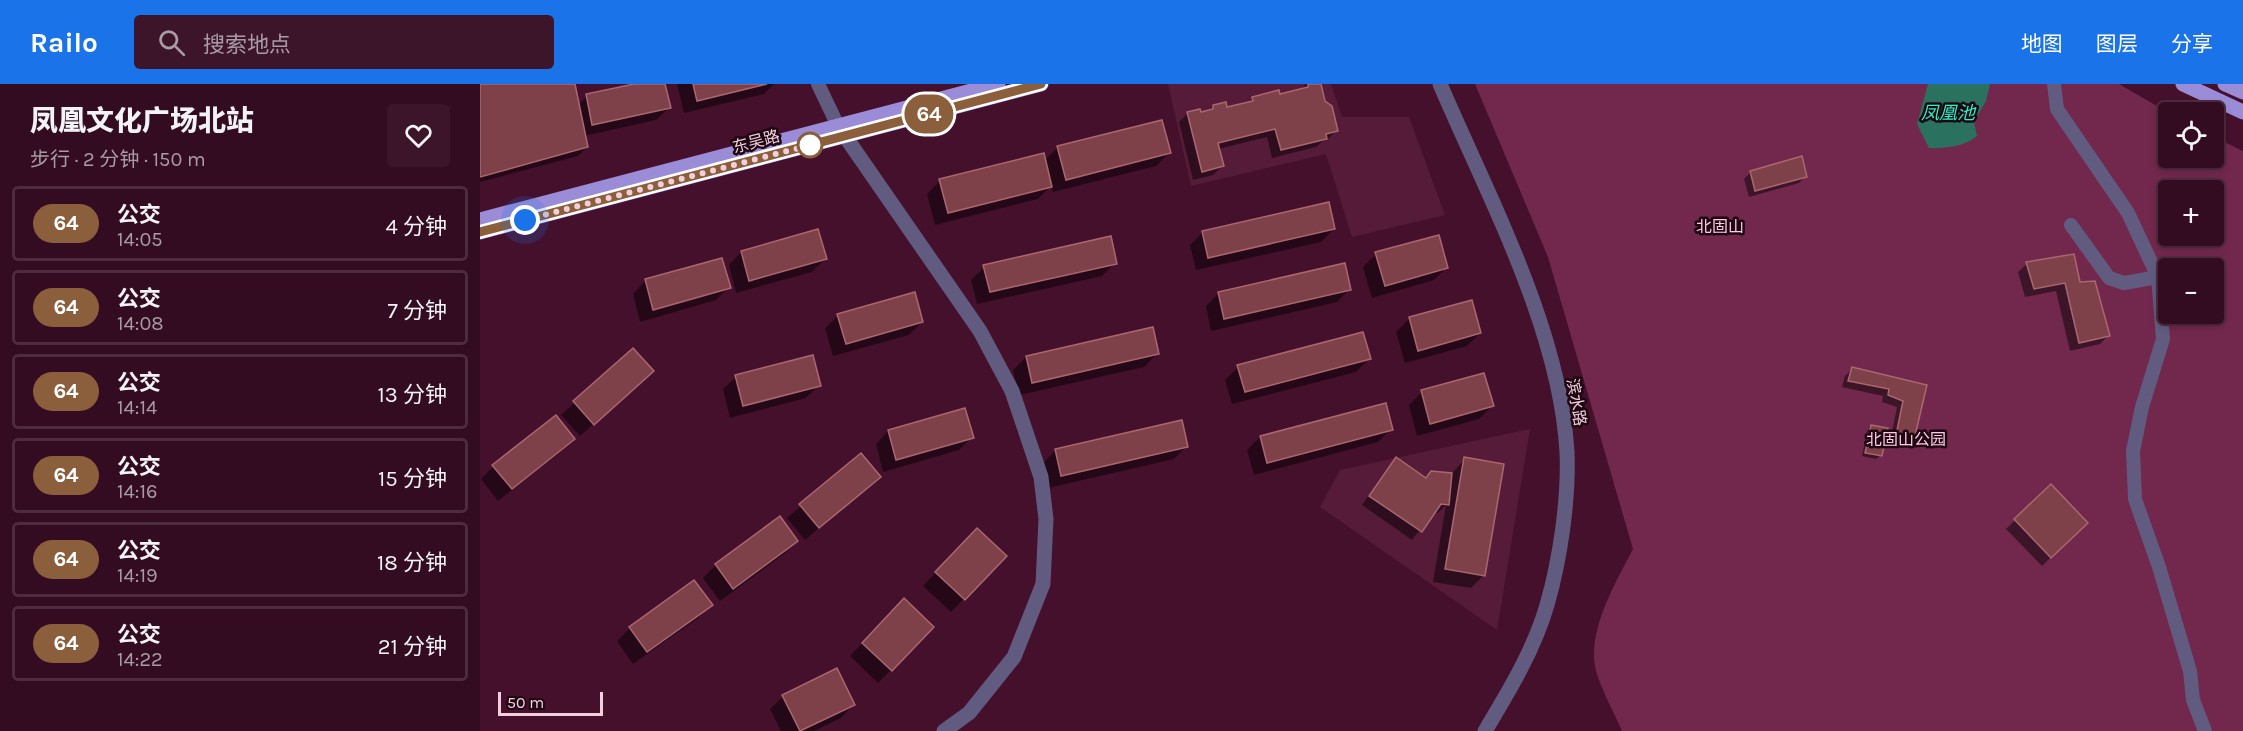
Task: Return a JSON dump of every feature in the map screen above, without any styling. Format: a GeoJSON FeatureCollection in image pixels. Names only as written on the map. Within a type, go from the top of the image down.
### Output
{"type":"FeatureCollection","features":[{"type":"Feature","properties":{"kind":"main road","name":"东吴路"},"geometry":{"type":"LineString","coordinates":[[480,232],[842,131],[998,84]]}},
{"type":"Feature","properties":{"kind":"main road","name":"东吴路"},"geometry":{"type":"LineString","coordinates":[[480,220],[1041,84]]}},
{"type":"Feature","properties":{"kind":"main road"},"geometry":{"type":"LineString","coordinates":[[2182,84],[2243,112]]}},
{"type":"Feature","properties":{"kind":"main road"},"geometry":{"type":"LineString","coordinates":[[2225,84],[2243,92]]}},
{"type":"Feature","properties":{"kind":"street"},"geometry":{"type":"LineString","coordinates":[[818,84],[842,131],[980,331],[1012,391],[1041,477],[1046,519],[1043,584],[1014,657],[969,713],[944,731]]}},
{"type":"Feature","properties":{"kind":"street","name":"滨水路"},"geometry":{"type":"LineString","coordinates":[[1440,84],[1516,259],[1544,338],[1559,392],[1567,453],[1564,521],[1547,605],[1525,661],[1485,731]]}},
{"type":"Feature","properties":{"kind":"street"},"geometry":{"type":"LineString","coordinates":[[2054,84],[2057,109],[2128,213],[2158,277],[2124,283],[2109,278],[2071,225]]}},
{"type":"Feature","properties":{"kind":"street"},"geometry":{"type":"LineString","coordinates":[[2162,324],[2163,339],[2152,382],[2142,407],[2133,451],[2134,499],[2160,567],[2190,671],[2193,700],[2205,731]]}},
{"type":"Feature","properties":{"kind":"shaded area"},"geometry":{"type":"Polygon","coordinates":[[[1168,84],[1331,84],[1342,117],[1409,117],[1445,215],[1352,237],[1326,154],[1191,186],[1168,84]]]}},
{"type":"Feature","properties":{"kind":"shaded area"},"geometry":{"type":"Polygon","coordinates":[[[1530,429],[1497,630],[1320,507],[1340,470],[1530,429]]]}},
{"type":"Feature","properties":{"kind":"green space","name":"北固山公园"},"geometry":{"type":"Polygon","coordinates":[[[1475,84],[2119,84],[2158,107],[2158,168],[2224,168],[2224,142],[2243,151],[2243,731],[1622,731],[1596,671],[1594,656],[1595,640],[1604,608],[1633,549],[1548,257],[1475,84]]]}},
{"type":"Feature","properties":{"kind":"water","name":"凤凰池"},"geometry":{"type":"Polygon","coordinates":[[[1928,84],[1990,84],[1986,101],[1974,122],[1977,136],[1960,145],[1929,148],[1917,124],[1928,84]]]}},
{"type":"Feature","properties":{"kind":"building"},"geometry":{"type":"Polygon","coordinates":[[[480,84],[575,84],[588,147],[480,177],[480,84]]]}},
{"type":"Feature","properties":{"kind":"building"},"geometry":{"type":"Polygon","coordinates":[[[634,84],[665,84],[671,108],[592,125],[586,94],[634,84]]]}},
{"type":"Feature","properties":{"kind":"building"},"geometry":{"type":"Polygon","coordinates":[[[693,84],[767,84],[697,101],[693,84]]]}},
{"type":"Feature","properties":{"kind":"building"},"geometry":{"type":"Polygon","coordinates":[[[1308,84],[1321,84],[1325,101],[1332,106],[1338,131],[1326,134],[1327,139],[1281,150],[1275,129],[1218,143],[1224,166],[1202,172],[1187,112],[1213,109],[1213,105],[1226,102],[1227,107],[1253,101],[1252,97],[1279,90],[1280,94],[1308,87],[1308,84]]]}},
{"type":"Feature","properties":{"kind":"building"},"geometry":{"type":"Polygon","coordinates":[[[1162,120],[1171,153],[1066,180],[1057,146],[1162,120]]]}},
{"type":"Feature","properties":{"kind":"building"},"geometry":{"type":"Polygon","coordinates":[[[1044,153],[1052,187],[948,213],[939,179],[1044,153]]]}},
{"type":"Feature","properties":{"kind":"building"},"geometry":{"type":"Polygon","coordinates":[[[1802,156],[1807,177],[1755,191],[1750,171],[1802,156]]]}},
{"type":"Feature","properties":{"kind":"building"},"geometry":{"type":"Polygon","coordinates":[[[1329,202],[1335,229],[1208,258],[1202,231],[1329,202]]]}},
{"type":"Feature","properties":{"kind":"building"},"geometry":{"type":"Polygon","coordinates":[[[818,229],[827,259],[749,281],[741,251],[818,229]]]}},
{"type":"Feature","properties":{"kind":"building"},"geometry":{"type":"Polygon","coordinates":[[[1439,235],[1448,268],[1385,286],[1375,252],[1439,235]]]}},
{"type":"Feature","properties":{"kind":"building"},"geometry":{"type":"Polygon","coordinates":[[[1111,236],[1117,264],[990,292],[983,265],[1111,236]]]}},
{"type":"Feature","properties":{"kind":"building"},"geometry":{"type":"Polygon","coordinates":[[[2074,254],[2080,282],[2095,281],[2110,336],[2079,343],[2065,283],[2034,289],[2026,262],[2074,254]]]}},
{"type":"Feature","properties":{"kind":"building"},"geometry":{"type":"Polygon","coordinates":[[[722,258],[731,288],[653,310],[645,279],[722,258]]]}},
{"type":"Feature","properties":{"kind":"building"},"geometry":{"type":"Polygon","coordinates":[[[1345,263],[1351,290],[1224,319],[1218,292],[1345,263]]]}},
{"type":"Feature","properties":{"kind":"building"},"geometry":{"type":"Polygon","coordinates":[[[915,292],[923,322],[846,344],[837,314],[915,292]]]}},
{"type":"Feature","properties":{"kind":"building"},"geometry":{"type":"Polygon","coordinates":[[[1472,300],[1481,333],[1418,351],[1409,317],[1472,300]]]}},
{"type":"Feature","properties":{"kind":"building"},"geometry":{"type":"Polygon","coordinates":[[[1153,327],[1159,354],[1032,383],[1026,356],[1153,327]]]}},
{"type":"Feature","properties":{"kind":"building"},"geometry":{"type":"Polygon","coordinates":[[[1363,332],[1371,359],[1245,392],[1237,365],[1363,332]]]}},
{"type":"Feature","properties":{"kind":"building"},"geometry":{"type":"Polygon","coordinates":[[[633,348],[654,371],[594,425],[573,401],[633,348]]]}},
{"type":"Feature","properties":{"kind":"building"},"geometry":{"type":"Polygon","coordinates":[[[813,355],[821,386],[743,406],[735,375],[813,355]]]}},
{"type":"Feature","properties":{"kind":"building"},"geometry":{"type":"Polygon","coordinates":[[[1852,367],[1927,385],[1914,440],[1896,435],[1903,401],[1888,395],[1889,389],[1848,381],[1852,367]]]}},
{"type":"Feature","properties":{"kind":"building"},"geometry":{"type":"Polygon","coordinates":[[[1484,373],[1494,406],[1430,424],[1421,390],[1484,373]]]}},
{"type":"Feature","properties":{"kind":"building"},"geometry":{"type":"Polygon","coordinates":[[[1386,403],[1393,430],[1267,463],[1260,436],[1386,403]]]}},
{"type":"Feature","properties":{"kind":"building"},"geometry":{"type":"Polygon","coordinates":[[[965,408],[974,438],[896,460],[888,430],[965,408]]]}},
{"type":"Feature","properties":{"kind":"building"},"geometry":{"type":"Polygon","coordinates":[[[556,415],[575,439],[512,489],[492,465],[556,415]]]}},
{"type":"Feature","properties":{"kind":"building"},"geometry":{"type":"Polygon","coordinates":[[[1182,420],[1188,447],[1061,476],[1055,449],[1182,420]]]}},
{"type":"Feature","properties":{"kind":"building"},"geometry":{"type":"Polygon","coordinates":[[[1871,425],[1888,428],[1882,456],[1865,453],[1871,425]]]}},
{"type":"Feature","properties":{"kind":"building"},"geometry":{"type":"Polygon","coordinates":[[[861,453],[881,477],[819,528],[799,504],[861,453]]]}},
{"type":"Feature","properties":{"kind":"building"},"geometry":{"type":"Polygon","coordinates":[[[1396,457],[1426,478],[1431,471],[1452,473],[1449,505],[1441,504],[1422,532],[1369,496],[1396,457]]]}},
{"type":"Feature","properties":{"kind":"building"},"geometry":{"type":"Polygon","coordinates":[[[1464,457],[1504,464],[1485,576],[1445,569],[1464,457]]]}},
{"type":"Feature","properties":{"kind":"building"},"geometry":{"type":"Polygon","coordinates":[[[2051,484],[2088,523],[2051,558],[2014,519],[2051,484]]]}},
{"type":"Feature","properties":{"kind":"building"},"geometry":{"type":"Polygon","coordinates":[[[780,516],[798,541],[733,589],[715,564],[780,516]]]}},
{"type":"Feature","properties":{"kind":"building"},"geometry":{"type":"Polygon","coordinates":[[[977,528],[1007,556],[965,600],[935,572],[977,528]]]}},
{"type":"Feature","properties":{"kind":"building"},"geometry":{"type":"Polygon","coordinates":[[[694,580],[713,605],[647,652],[629,627],[694,580]]]}},
{"type":"Feature","properties":{"kind":"building"},"geometry":{"type":"Polygon","coordinates":[[[904,598],[934,627],[892,671],[862,643],[904,598]]]}},
{"type":"Feature","properties":{"kind":"building"},"geometry":{"type":"Polygon","coordinates":[[[837,668],[855,705],[800,731],[782,695],[837,668]]]}},
{"type":"Feature","properties":{"kind":"bus line","name":"64"},"geometry":{"type":"LineString","coordinates":[[480,232],[1041,84]]}},
{"type":"Feature","properties":{"kind":"route"},"geometry":{"type":"LineString","coordinates":[[525,220],[818,143],[810,145]]}},
{"type":"Feature","properties":{"kind":"park label","name":"北固山"},"geometry":{"type":"Point","coordinates":[1720,226]}}]}
